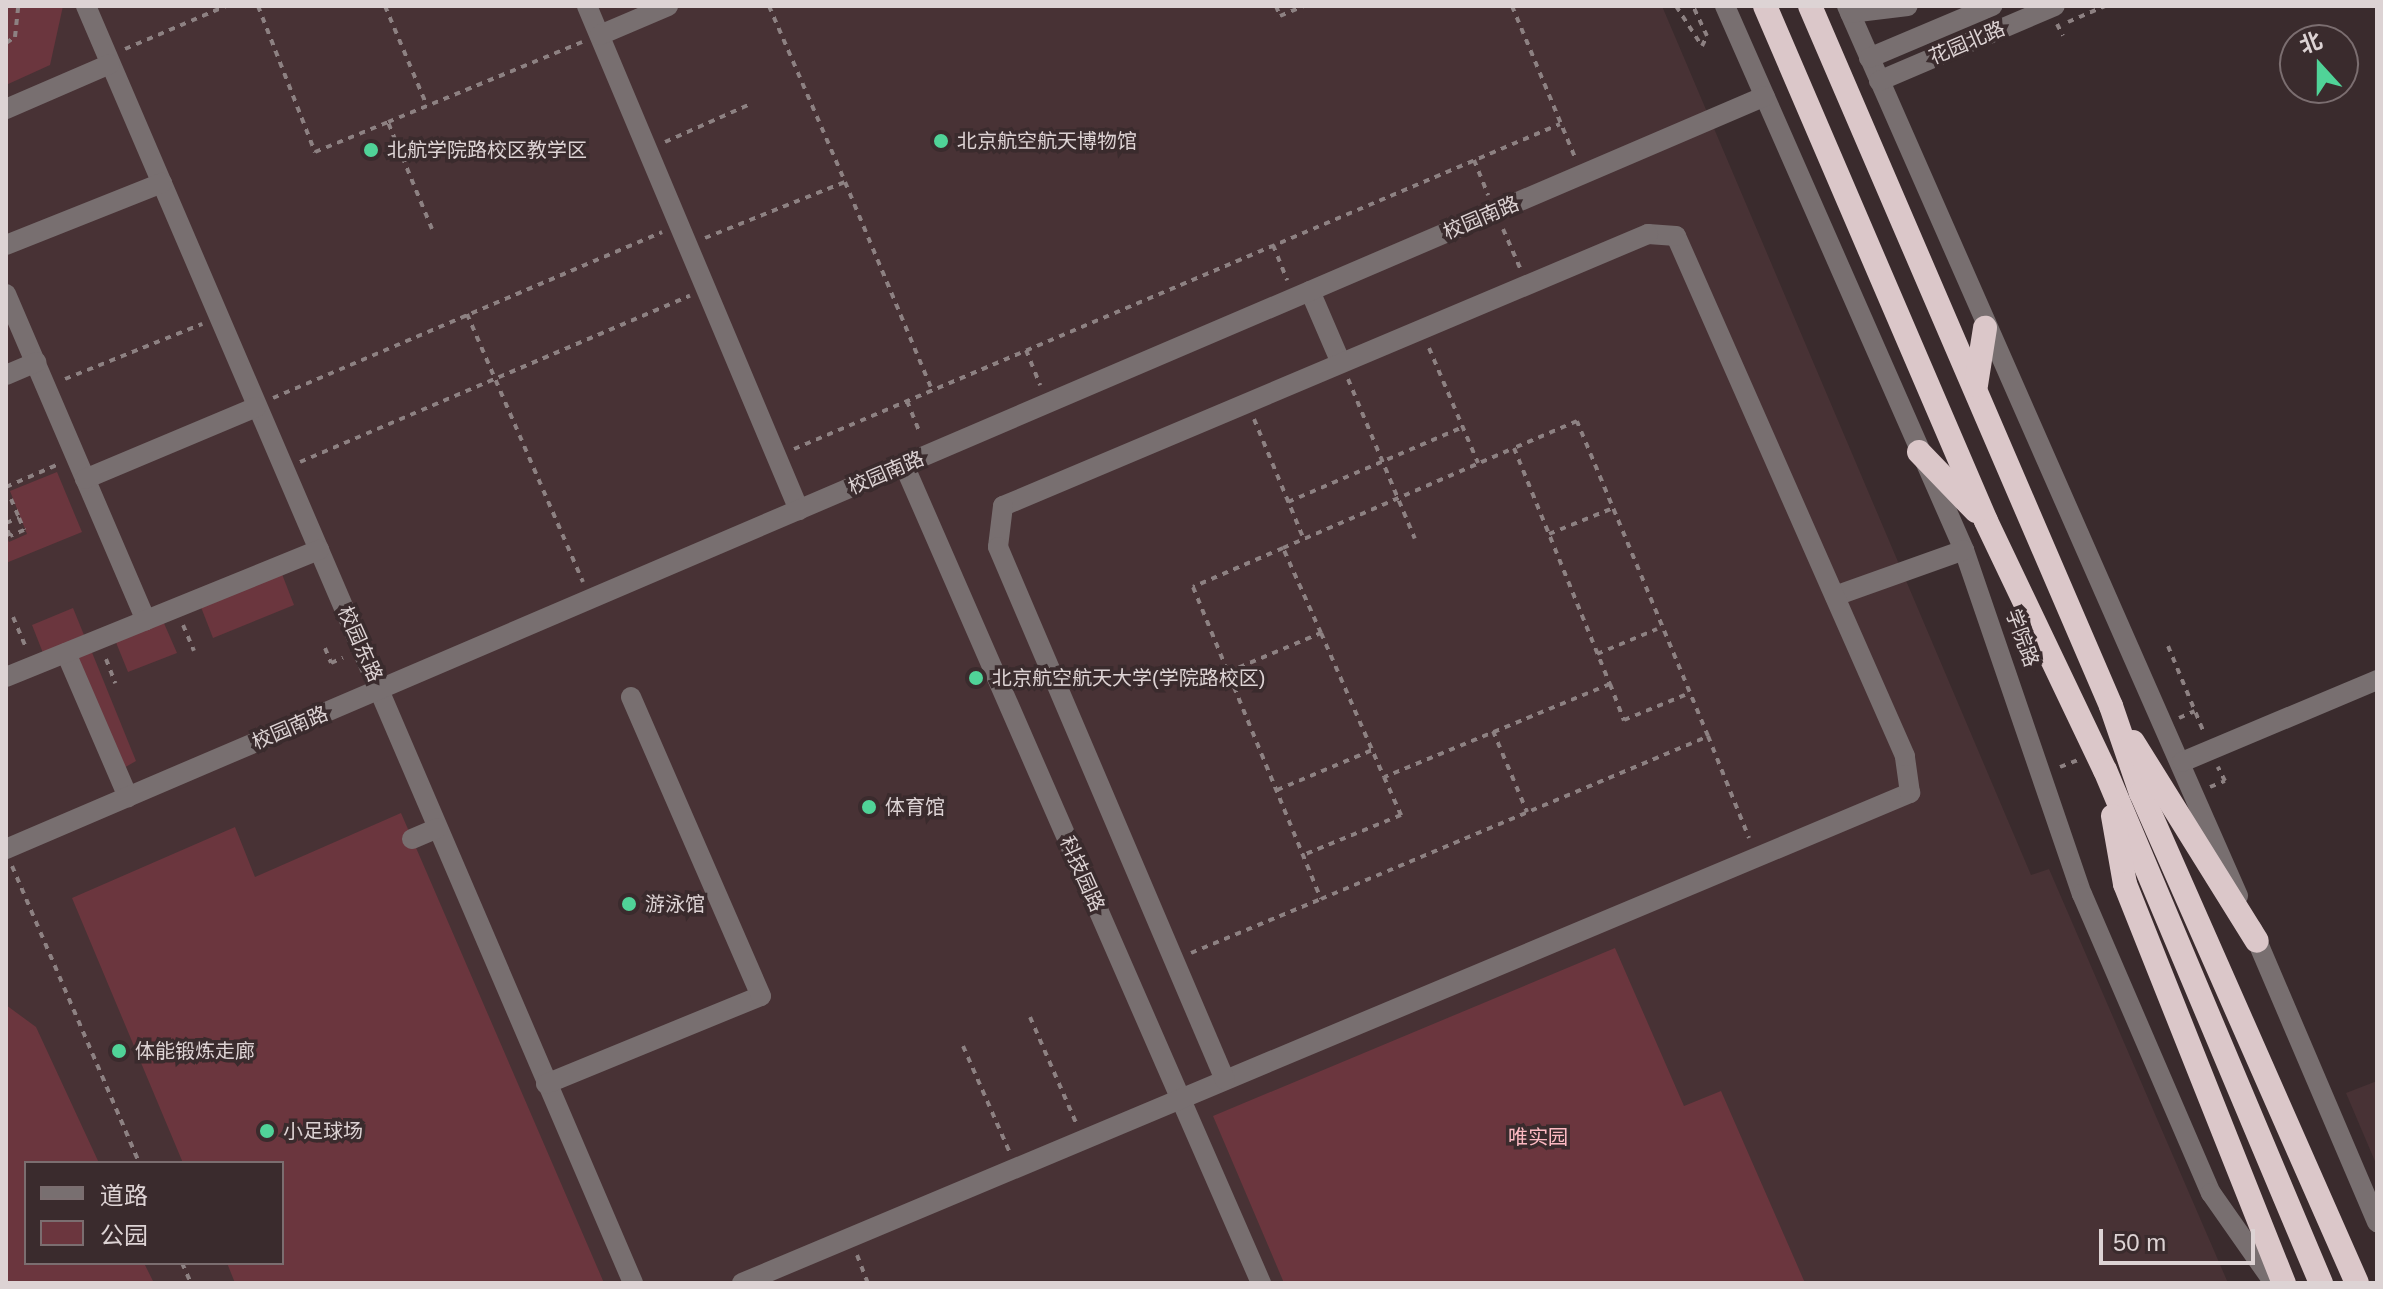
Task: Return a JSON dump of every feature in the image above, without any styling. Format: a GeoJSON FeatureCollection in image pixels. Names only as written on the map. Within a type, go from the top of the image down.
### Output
{"type":"FeatureCollection","features":[{"type":"Feature","properties":{"kind":"highway","name":"学院路"},"geometry":{"type":"LineString","coordinates":[[1765,6],[1986,521],[2105,770],[2321,1283]]}},
{"type":"Feature","properties":{"kind":"highway"},"geometry":{"type":"LineString","coordinates":[[1810,6],[1976,385],[2111,706],[2141,793],[2356,1281]]}},
{"type":"Feature","properties":{"kind":"highway"},"geometry":{"type":"LineString","coordinates":[[1976,385],[1985,328]]}},
{"type":"Feature","properties":{"kind":"highway"},"geometry":{"type":"LineString","coordinates":[[1919,452],[1986,521]]}},
{"type":"Feature","properties":{"kind":"highway"},"geometry":{"type":"LineString","coordinates":[[2111,706],[2257,941]]}},
{"type":"Feature","properties":{"kind":"highway"},"geometry":{"type":"LineString","coordinates":[[2105,770],[2125,884],[2284,1283]]}},
{"type":"Feature","properties":{"kind":"street","name":"校园东路"},"geometry":{"type":"LineString","coordinates":[[86,6],[117,57],[162,183],[256,407],[380,689],[633,1283]]}},
{"type":"Feature","properties":{"kind":"street"},"geometry":{"type":"LineString","coordinates":[[587,6],[799,510]]}},
{"type":"Feature","properties":{"kind":"street"},"geometry":{"type":"LineString","coordinates":[[600,35],[668,6]]}},
{"type":"Feature","properties":{"kind":"street","name":"学院路"},"geometry":{"type":"LineString","coordinates":[[1725,6],[1964,550],[2082,894],[2211,1193],[2274,1283]]}},
{"type":"Feature","properties":{"kind":"street"},"geometry":{"type":"LineString","coordinates":[[1908,6],[1849,10],[1985,328],[2182,762],[2377,1222]]}},
{"type":"Feature","properties":{"kind":"street","name":"花园北路"},"geometry":{"type":"LineString","coordinates":[[1869,58],[1992,6]]}},
{"type":"Feature","properties":{"kind":"street","name":"花园北路"},"geometry":{"type":"LineString","coordinates":[[1879,81],[2055,6]]}},
{"type":"Feature","properties":{"kind":"street"},"geometry":{"type":"LineString","coordinates":[[6,109],[117,57]]}},
{"type":"Feature","properties":{"kind":"street","name":"校园南路"},"geometry":{"type":"LineString","coordinates":[[6,851],[1765,96]]}},
{"type":"Feature","properties":{"kind":"street"},"geometry":{"type":"LineString","coordinates":[[6,245],[162,183]]}},
{"type":"Feature","properties":{"kind":"street"},"geometry":{"type":"LineString","coordinates":[[742,1283],[1910,793],[1905,756],[1676,236],[1648,234],[1420,329],[1345,372],[1246,402],[1003,506],[998,547],[1225,1080]]}},
{"type":"Feature","properties":{"kind":"street"},"geometry":{"type":"LineString","coordinates":[[6,294],[146,620]]}},
{"type":"Feature","properties":{"kind":"street"},"geometry":{"type":"LineString","coordinates":[[1302,295],[1345,372]]}},
{"type":"Feature","properties":{"kind":"street"},"geometry":{"type":"LineString","coordinates":[[6,375],[36,362]]}},
{"type":"Feature","properties":{"kind":"street"},"geometry":{"type":"LineString","coordinates":[[85,479],[256,407]]}},
{"type":"Feature","properties":{"kind":"street","name":"科技园路"},"geometry":{"type":"LineString","coordinates":[[904,465],[1261,1283]]}},
{"type":"Feature","properties":{"kind":"street"},"geometry":{"type":"LineString","coordinates":[[6,677],[319,550]]}},
{"type":"Feature","properties":{"kind":"street"},"geometry":{"type":"LineString","coordinates":[[1835,596],[1964,550]]}},
{"type":"Feature","properties":{"kind":"street"},"geometry":{"type":"LineString","coordinates":[[66,653],[128,797]]}},
{"type":"Feature","properties":{"kind":"street"},"geometry":{"type":"LineString","coordinates":[[2182,762],[2377,680]]}},
{"type":"Feature","properties":{"kind":"street"},"geometry":{"type":"LineString","coordinates":[[546,1084],[761,996],[631,697]]}},
{"type":"Feature","properties":{"kind":"street"},"geometry":{"type":"LineString","coordinates":[[412,839],[438,828]]}},
{"type":"Feature","properties":{"kind":"path"},"geometry":{"type":"LineString","coordinates":[[6,43],[15,37],[18,6]]}},
{"type":"Feature","properties":{"kind":"path"},"geometry":{"type":"LineString","coordinates":[[117,57],[226,6]]}},
{"type":"Feature","properties":{"kind":"path"},"geometry":{"type":"LineString","coordinates":[[258,6],[315,152],[600,35]]}},
{"type":"Feature","properties":{"kind":"path"},"geometry":{"type":"LineString","coordinates":[[385,6],[427,106]]}},
{"type":"Feature","properties":{"kind":"path"},"geometry":{"type":"LineString","coordinates":[[769,6],[932,390]]}},
{"type":"Feature","properties":{"kind":"path"},"geometry":{"type":"LineString","coordinates":[[1276,6],[1280,16],[1304,6]]}},
{"type":"Feature","properties":{"kind":"path"},"geometry":{"type":"LineString","coordinates":[[1512,6],[1583,174]]}},
{"type":"Feature","properties":{"kind":"path"},"geometry":{"type":"LineString","coordinates":[[1676,6],[1702,46],[1707,36],[1693,6]]}},
{"type":"Feature","properties":{"kind":"path"},"geometry":{"type":"LineString","coordinates":[[648,150],[748,105]]}},
{"type":"Feature","properties":{"kind":"path"},"geometry":{"type":"LineString","coordinates":[[388,122],[432,229]]}},
{"type":"Feature","properties":{"kind":"path"},"geometry":{"type":"LineString","coordinates":[[777,457],[1560,124]]}},
{"type":"Feature","properties":{"kind":"path"},"geometry":{"type":"LineString","coordinates":[[688,245],[845,182]]}},
{"type":"Feature","properties":{"kind":"path"},"geometry":{"type":"LineString","coordinates":[[256,407],[679,224]]}},
{"type":"Feature","properties":{"kind":"path"},"geometry":{"type":"LineString","coordinates":[[1273,245],[1302,295]]}},
{"type":"Feature","properties":{"kind":"path"},"geometry":{"type":"LineString","coordinates":[[284,468],[707,289]]}},
{"type":"Feature","properties":{"kind":"path"},"geometry":{"type":"LineString","coordinates":[[467,314],[590,599]]}},
{"type":"Feature","properties":{"kind":"path"},"geometry":{"type":"LineString","coordinates":[[46,387],[207,322]]}},
{"type":"Feature","properties":{"kind":"path"},"geometry":{"type":"LineString","coordinates":[[1420,329],[1478,463]]}},
{"type":"Feature","properties":{"kind":"path"},"geometry":{"type":"LineString","coordinates":[[1026,350],[1047,404]]}},
{"type":"Feature","properties":{"kind":"path"},"geometry":{"type":"LineString","coordinates":[[1345,372],[1415,539]]}},
{"type":"Feature","properties":{"kind":"path"},"geometry":{"type":"LineString","coordinates":[[907,401],[920,434]]}},
{"type":"Feature","properties":{"kind":"path"},"geometry":{"type":"LineString","coordinates":[[1246,402],[1304,540]]}},
{"type":"Feature","properties":{"kind":"path"},"geometry":{"type":"LineString","coordinates":[[1321,899],[1193,587],[1577,421],[1757,857]]}},
{"type":"Feature","properties":{"kind":"path"},"geometry":{"type":"LineString","coordinates":[[1288,502],[1463,427]]}},
{"type":"Feature","properties":{"kind":"path"},"geometry":{"type":"LineString","coordinates":[[1514,448],[1624,720],[1685,695]]}},
{"type":"Feature","properties":{"kind":"path"},"geometry":{"type":"LineString","coordinates":[[19,518],[6,525],[10,536],[24,530],[19,518],[9,500],[6,487],[76,457]]}},
{"type":"Feature","properties":{"kind":"path"},"geometry":{"type":"LineString","coordinates":[[1549,534],[1613,508]]}},
{"type":"Feature","properties":{"kind":"path"},"geometry":{"type":"LineString","coordinates":[[1283,548],[1401,815],[1303,855]]}},
{"type":"Feature","properties":{"kind":"path"},"geometry":{"type":"LineString","coordinates":[[176,608],[194,651]]}},
{"type":"Feature","properties":{"kind":"path"},"geometry":{"type":"LineString","coordinates":[[13,617],[34,666]]}},
{"type":"Feature","properties":{"kind":"path"},"geometry":{"type":"LineString","coordinates":[[1597,654],[1657,629]]}},
{"type":"Feature","properties":{"kind":"path"},"geometry":{"type":"LineString","coordinates":[[1228,672],[1321,633]]}},
{"type":"Feature","properties":{"kind":"path"},"geometry":{"type":"LineString","coordinates":[[98,640],[115,683]]}},
{"type":"Feature","properties":{"kind":"path"},"geometry":{"type":"LineString","coordinates":[[2168,646],[2206,737]]}},
{"type":"Feature","properties":{"kind":"path"},"geometry":{"type":"LineString","coordinates":[[325,648],[331,663],[348,656]]}},
{"type":"Feature","properties":{"kind":"path"},"geometry":{"type":"LineString","coordinates":[[1384,777],[1610,684]]}},
{"type":"Feature","properties":{"kind":"path"},"geometry":{"type":"LineString","coordinates":[[1493,731],[1527,812]]}},
{"type":"Feature","properties":{"kind":"path"},"geometry":{"type":"LineString","coordinates":[[1174,960],[1708,736]]}},
{"type":"Feature","properties":{"kind":"path"},"geometry":{"type":"LineString","coordinates":[[1277,790],[1372,750]]}},
{"type":"Feature","properties":{"kind":"path"},"geometry":{"type":"LineString","coordinates":[[2217,762],[2222,775]]}},
{"type":"Feature","properties":{"kind":"path"},"geometry":{"type":"LineString","coordinates":[[6,851],[138,1161]]}},
{"type":"Feature","properties":{"kind":"path"},"geometry":{"type":"LineString","coordinates":[[1030,1017],[1083,1140]]}},
{"type":"Feature","properties":{"kind":"path"},"geometry":{"type":"LineString","coordinates":[[963,1046],[1016,1168]]}},
{"type":"Feature","properties":{"kind":"path"},"geometry":{"type":"LineString","coordinates":[[850,1238],[868,1283]]}},
{"type":"Feature","properties":{"kind":"shaded area","name":"北京航空航天大学(学院路校区)"},"geometry":{"type":"Polygon","coordinates":[[[6,6],[1662,6],[2031,875],[2049,869],[2228,1283],[6,1283],[6,6]]]}},
{"type":"Feature","properties":{"kind":"shaded area"},"geometry":{"type":"Polygon","coordinates":[[[2377,1081],[2377,1166],[2346,1093],[2377,1081]]]}},
{"type":"Feature","properties":{"kind":"green space"},"geometry":{"type":"Polygon","coordinates":[[[6,6],[63,6],[50,65],[6,85],[6,6]]]}},
{"type":"Feature","properties":{"kind":"green space"},"geometry":{"type":"Polygon","coordinates":[[[57,472],[82,532],[6,563],[6,535],[9,542],[27,534],[10,491],[57,472]]]}},
{"type":"Feature","properties":{"kind":"green space"},"geometry":{"type":"Polygon","coordinates":[[[280,569],[294,605],[213,638],[199,602],[280,569]]]}},
{"type":"Feature","properties":{"kind":"green space"},"geometry":{"type":"Polygon","coordinates":[[[73,608],[84,635],[43,653],[32,625],[73,608]]]}},
{"type":"Feature","properties":{"kind":"green space"},"geometry":{"type":"Polygon","coordinates":[[[163,621],[177,653],[128,672],[115,640],[163,621]]]}},
{"type":"Feature","properties":{"kind":"green space"},"geometry":{"type":"Polygon","coordinates":[[[91,650],[136,761],[122,769],[77,657],[91,650]]]}},
{"type":"Feature","properties":{"kind":"green space"},"geometry":{"type":"Polygon","coordinates":[[[401,813],[604,1283],[235,1283],[228,1265],[284,1265],[284,1161],[182,1161],[72,898],[235,827],[255,877],[401,813]]]}},
{"type":"Feature","properties":{"kind":"green space","name":"唯实园"},"geometry":{"type":"Polygon","coordinates":[[[1615,948],[1684,1106],[1721,1091],[1805,1283],[1284,1283],[1213,1116],[1615,948]]]}},
{"type":"Feature","properties":{"kind":"green space"},"geometry":{"type":"Polygon","coordinates":[[[6,1005],[36,1027],[98,1161],[24,1161],[24,1265],[145,1265],[154,1283],[6,1283],[6,1005]]]}},
{"type":"Feature","properties":{"kind":"place","name":"北京航空航天博物馆"},"geometry":{"type":"Point","coordinates":[941,141]}},
{"type":"Feature","properties":{"kind":"place","name":"北航学院路校区教学区"},"geometry":{"type":"Point","coordinates":[371,150]}},
{"type":"Feature","properties":{"kind":"place","name":"北京航空航天大学(学院路校区)"},"geometry":{"type":"Point","coordinates":[976,678]}},
{"type":"Feature","properties":{"kind":"place","name":"体育馆"},"geometry":{"type":"Point","coordinates":[869,807]}},
{"type":"Feature","properties":{"kind":"place","name":"游泳馆"},"geometry":{"type":"Point","coordinates":[629,904]}},
{"type":"Feature","properties":{"kind":"place","name":"体能锻炼走廊"},"geometry":{"type":"Point","coordinates":[119,1051]}},
{"type":"Feature","properties":{"kind":"place","name":"小足球场"},"geometry":{"type":"Point","coordinates":[267,1131]}}]}
